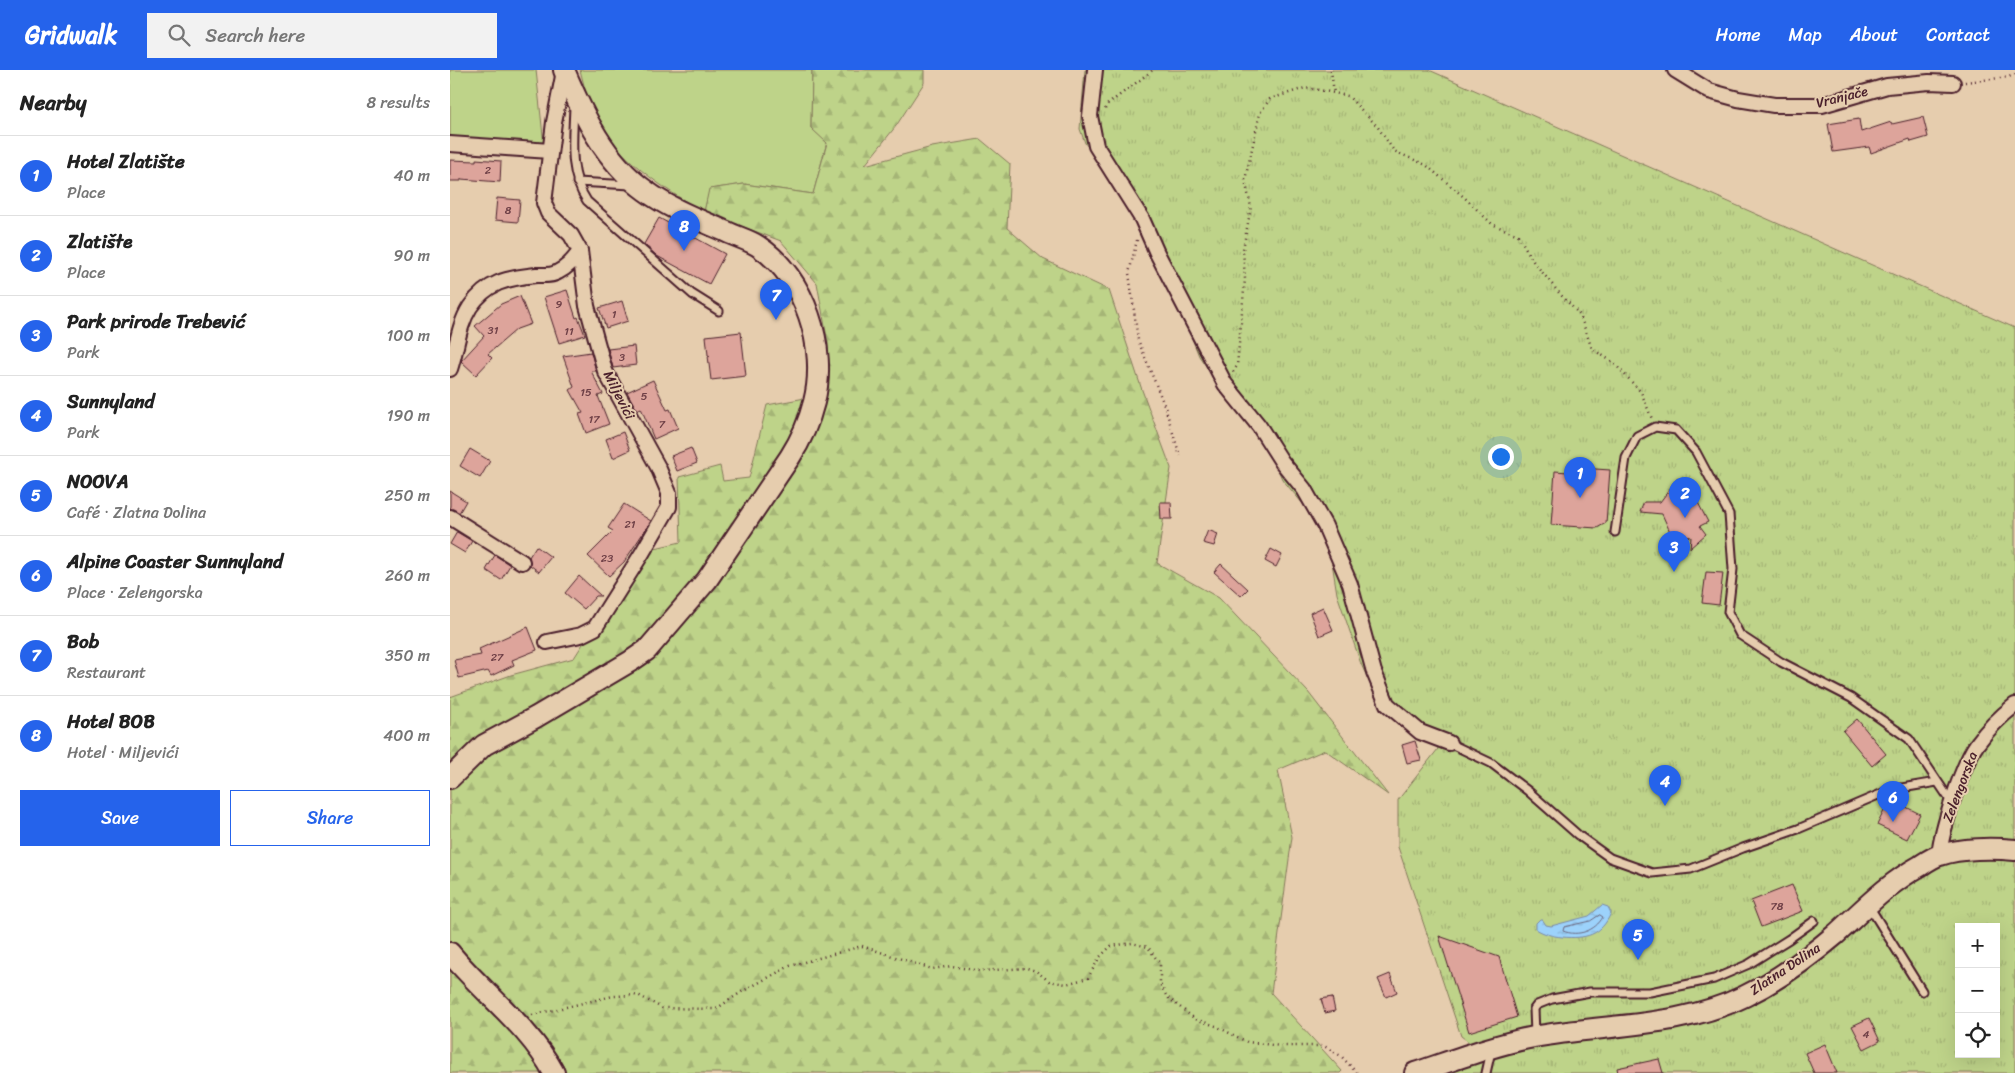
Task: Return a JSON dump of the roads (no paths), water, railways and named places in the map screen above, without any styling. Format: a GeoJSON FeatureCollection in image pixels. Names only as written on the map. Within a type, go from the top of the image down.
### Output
{"type":"FeatureCollection","features":[{"type":"Feature","properties":{"kind":"main road"},"geometry":{"type":"LineString","coordinates":[[450,778],[484,745],[536,718],[631,662],[647,650],[707,580],[790,457],[802,439],[814,401],[818,375],[817,351],[811,323],[799,292],[781,265],[758,246],[677,210],[639,186],[610,157],[585,118],[564,70]]}},
{"type":"Feature","properties":{"kind":"main road","name":"Zlatna Dolina"},"geometry":{"type":"LineString","coordinates":[[1415,1073],[1491,1048],[1535,1037],[1697,1015],[1744,997],[1804,960],[1901,876],[1939,855],[1974,849],[2015,850]]}},
{"type":"Feature","properties":{"kind":"main road"},"geometry":{"type":"LineString","coordinates":[[450,953],[476,983],[514,1020],[538,1047],[554,1073]]}},
{"type":"Feature","properties":{"kind":"street"},"geometry":{"type":"LineString","coordinates":[[450,369],[461,325],[470,308],[484,290],[498,282],[518,277],[557,274],[571,264],[580,251],[571,235],[548,213],[544,203],[550,151],[564,70]]}},
{"type":"Feature","properties":{"kind":"street"},"geometry":{"type":"LineString","coordinates":[[1095,70],[1090,116],[1096,146],[1142,219],[1157,253],[1225,384],[1259,426],[1282,462],[1304,489],[1325,526],[1350,584],[1374,672],[1387,704],[1420,732],[1450,743]]}},
{"type":"Feature","properties":{"kind":"street","name":"Vranjače"},"geometry":{"type":"LineString","coordinates":[[1674,70],[1709,91],[1738,99],[1774,105],[1822,105],[1887,86],[1920,82],[1953,83]]}},
{"type":"Feature","properties":{"kind":"street"},"geometry":{"type":"LineString","coordinates":[[450,144],[550,151]]}},
{"type":"Feature","properties":{"kind":"street","name":"Miljevići"},"geometry":{"type":"LineString","coordinates":[[547,642],[581,635],[595,628],[669,507],[669,493],[658,467],[605,371],[587,306],[580,251]]}},
{"type":"Feature","properties":{"kind":"street"},"geometry":{"type":"LineString","coordinates":[[450,517],[522,562]]}},
{"type":"Feature","properties":{"kind":"street","name":"Zelengorska"},"geometry":{"type":"LineString","coordinates":[[1939,855],[1941,839],[1961,778],[1976,745],[1996,721],[2015,705]]}},
{"type":"Feature","properties":{"kind":"lane"},"geometry":{"type":"LineString","coordinates":[[574,93],[573,154],[577,182],[587,201],[692,294],[719,311]]}},
{"type":"Feature","properties":{"kind":"lane"},"geometry":{"type":"LineString","coordinates":[[577,182],[639,186]]}},
{"type":"Feature","properties":{"kind":"lane"},"geometry":{"type":"LineString","coordinates":[[1615,532],[1626,458],[1637,436],[1655,427],[1676,430],[1696,452],[1729,514],[1733,568],[1728,612],[1740,635],[1781,662],[1851,698],[1909,738],[1953,803]]}},
{"type":"Feature","properties":{"kind":"lane"},"geometry":{"type":"LineString","coordinates":[[1450,743],[1491,763],[1528,791],[1578,835],[1610,858],[1652,873],[1692,869],[1890,790],[1937,782]]}},
{"type":"Feature","properties":{"kind":"lane"},"geometry":{"type":"LineString","coordinates":[[1867,904],[1922,991]]}},
{"type":"Feature","properties":{"kind":"lane"},"geometry":{"type":"LineString","coordinates":[[1535,1037],[1534,1010],[1537,1004],[1552,999],[1590,992],[1650,992],[1714,979],[1749,964],[1814,921]]}},
{"type":"Feature","properties":{"kind":"lane"},"geometry":{"type":"LineString","coordinates":[[1486,1073],[1491,1048]]}},
{"type":"Feature","properties":{"kind":"water"},"geometry":{"type":"Polygon","coordinates":[[[1602,905],[1608,907],[1611,913],[1602,927],[1591,934],[1578,937],[1562,937],[1536,929],[1536,923],[1540,919],[1546,925],[1551,926],[1589,916],[1602,905]]]}},
{"type":"Feature","properties":{"kind":"place","name":"Hotel BOB"},"geometry":{"type":"Point","coordinates":[684,251]}},
{"type":"Feature","properties":{"kind":"place","name":"Bob"},"geometry":{"type":"Point","coordinates":[776,320]}},
{"type":"Feature","properties":{"kind":"place","name":"Hotel Zlatište"},"geometry":{"type":"Point","coordinates":[1580,498]}},
{"type":"Feature","properties":{"kind":"place","name":"Zlatište"},"geometry":{"type":"Point","coordinates":[1685,518]}},
{"type":"Feature","properties":{"kind":"place","name":"Park prirode Trebević"},"geometry":{"type":"Point","coordinates":[1674,572]}},
{"type":"Feature","properties":{"kind":"place","name":"Sunnyland"},"geometry":{"type":"Point","coordinates":[1665,806]}},
{"type":"Feature","properties":{"kind":"place","name":"Alpine Coaster Sunnyland"},"geometry":{"type":"Point","coordinates":[1893,822]}},
{"type":"Feature","properties":{"kind":"place","name":"NOOVA"},"geometry":{"type":"Point","coordinates":[1638,960]}}]}
